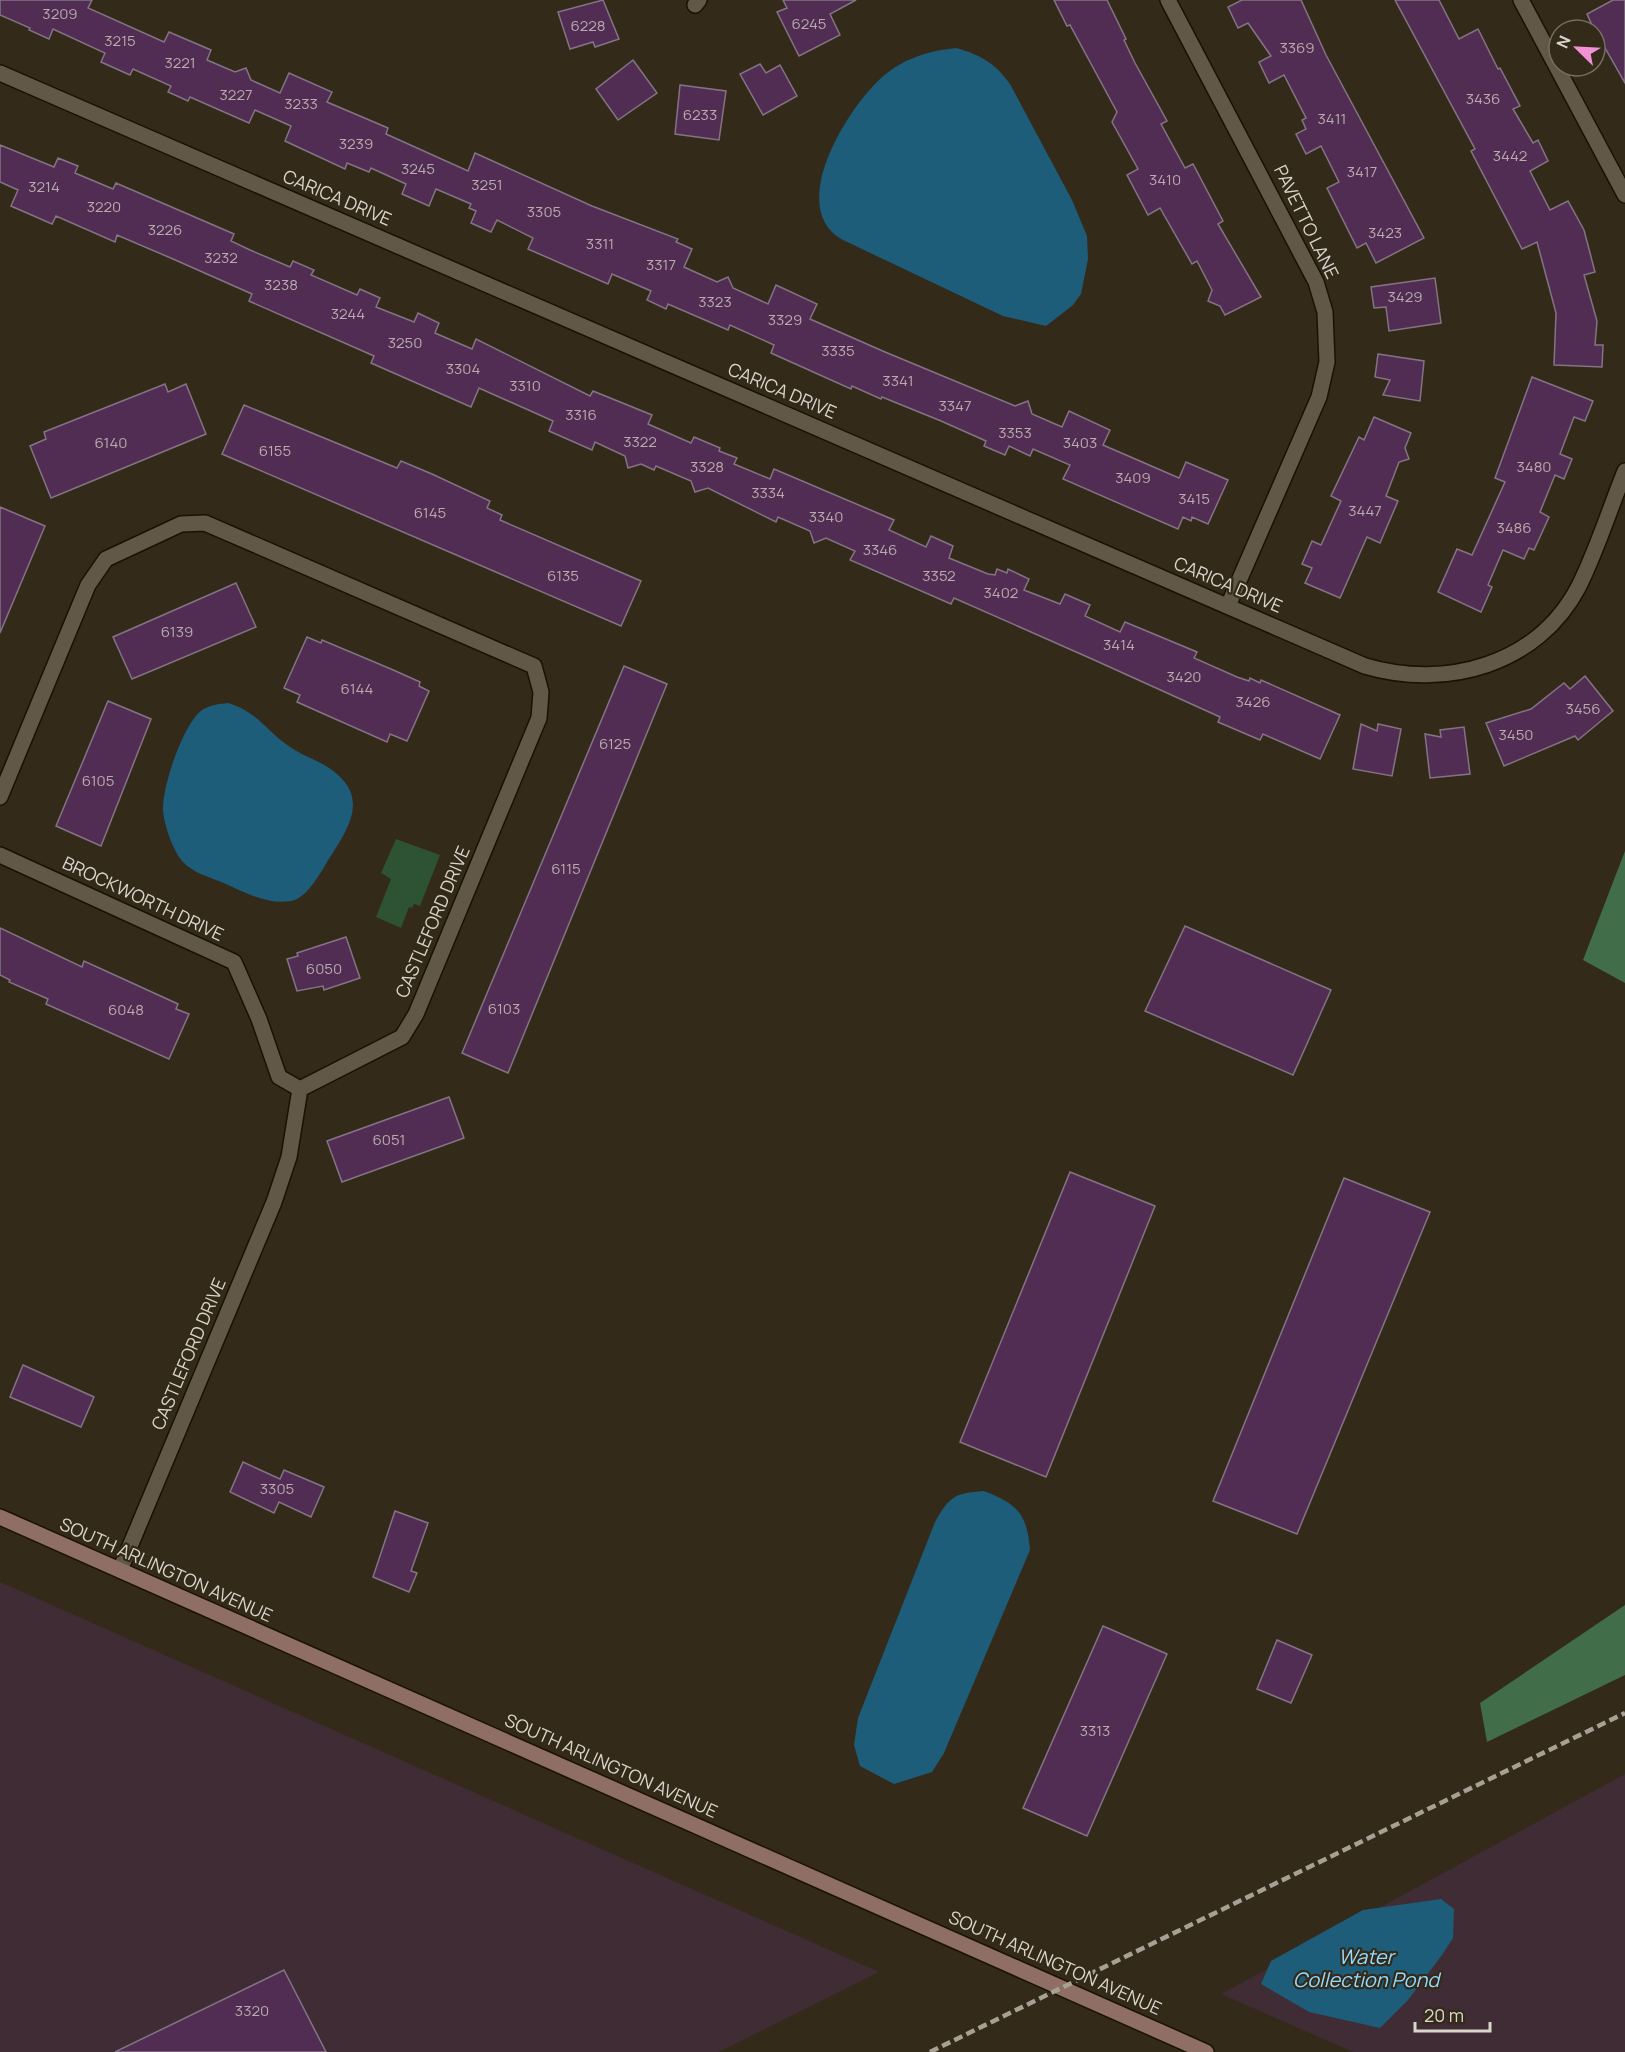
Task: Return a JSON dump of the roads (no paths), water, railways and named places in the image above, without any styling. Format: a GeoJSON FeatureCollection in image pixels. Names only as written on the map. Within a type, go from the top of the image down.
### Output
{"type":"FeatureCollection","features":[{"type":"Feature","properties":{"kind":"main road","name":"SOUTH ARLINGTON AVENUE"},"geometry":{"type":"LineString","coordinates":[[0,1518],[1206,2052]]}},
{"type":"Feature","properties":{"kind":"street","name":"PAVETTO LANE"},"geometry":{"type":"LineString","coordinates":[[1168,0],[1307,261],[1325,312],[1327,362],[1319,397],[1228,606]]}},
{"type":"Feature","properties":{"kind":"street"},"geometry":{"type":"LineString","coordinates":[[1521,0],[1625,195]]}},
{"type":"Feature","properties":{"kind":"street","name":"CARICA DRIVE"},"geometry":{"type":"LineString","coordinates":[[0,73],[1365,666],[1416,676],[1444,676],[1488,664],[1530,642],[1551,624],[1579,585],[1625,471]]}},
{"type":"Feature","properties":{"kind":"street","name":"CASTLEFORD DRIVE"},"geometry":{"type":"LineString","coordinates":[[0,798],[88,585],[106,559],[182,524],[205,523],[534,666],[541,692],[539,718],[416,1014],[402,1037],[300,1089],[289,1157],[274,1202],[120,1570]]}},
{"type":"Feature","properties":{"kind":"street","name":"BROCKWORTH DRIVE"},"geometry":{"type":"LineString","coordinates":[[0,855],[234,962],[259,1019],[279,1077],[300,1089]]}},
{"type":"Feature","properties":{"kind":"water"},"geometry":{"type":"Polygon","coordinates":[[[956,48],[987,61],[999,70],[1010,84],[1072,200],[1087,236],[1088,259],[1081,294],[1073,305],[1046,326],[1003,316],[843,240],[827,226],[820,207],[820,185],[827,161],[837,137],[864,96],[885,74],[904,62],[934,51],[956,48]]]}},
{"type":"Feature","properties":{"kind":"water"},"geometry":{"type":"Polygon","coordinates":[[[228,703],[247,711],[294,750],[326,766],[349,788],[353,800],[352,811],[343,836],[316,879],[297,899],[283,902],[266,900],[197,872],[182,861],[169,837],[163,810],[164,800],[170,772],[181,742],[195,717],[202,710],[228,703]]]}},
{"type":"Feature","properties":{"kind":"water"},"geometry":{"type":"Polygon","coordinates":[[[984,1491],[1005,1500],[1023,1518],[1029,1537],[1030,1550],[944,1753],[932,1772],[894,1784],[860,1766],[854,1745],[858,1718],[935,1522],[944,1507],[954,1498],[966,1493],[984,1491]]]}},
{"type":"Feature","properties":{"kind":"water","name":"Water Collection Pond"},"geometry":{"type":"Polygon","coordinates":[[[1441,1899],[1454,1909],[1453,1938],[1408,2000],[1380,2028],[1309,2012],[1261,1984],[1271,1961],[1363,1910],[1441,1899]]]}},
{"type":"Feature","properties":{"kind":"railway"},"geometry":{"type":"LineString","coordinates":[[930,2052],[1625,1713]]}}]}
